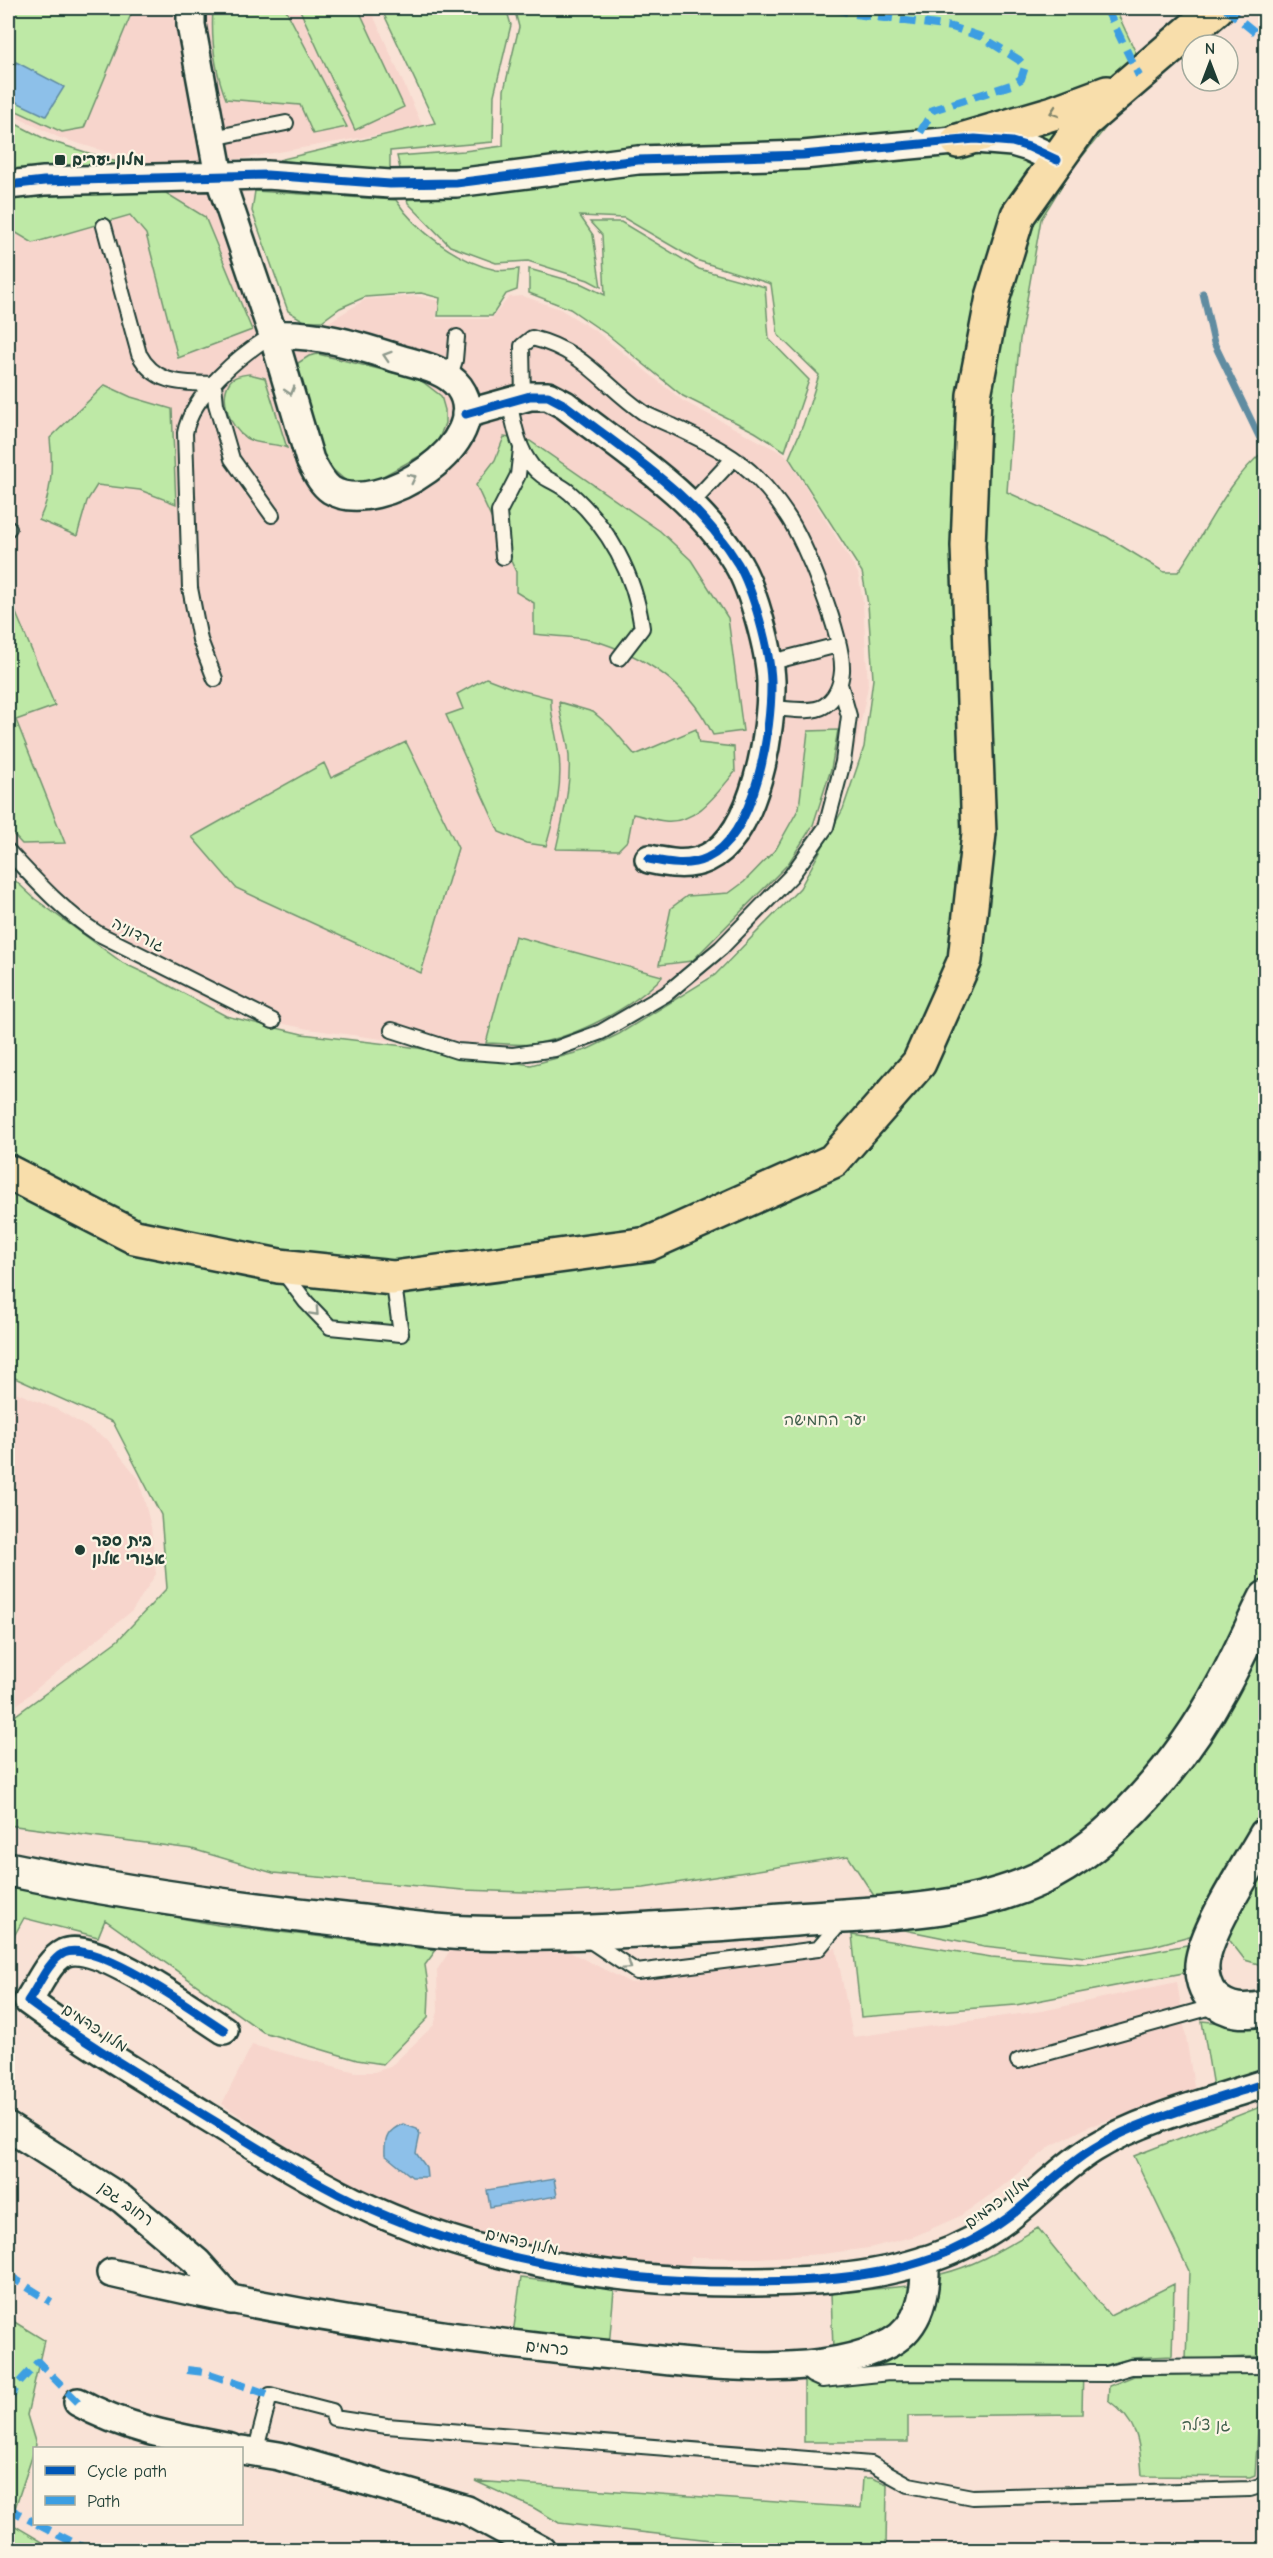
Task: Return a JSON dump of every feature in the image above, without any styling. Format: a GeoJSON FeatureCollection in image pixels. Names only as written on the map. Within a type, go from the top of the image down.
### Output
{"type":"FeatureCollection","features":[{"type":"Feature","properties":{"kind":"main road"},"geometry":{"type":"LineString","coordinates":[[8,1172],[135,1237],[279,1266],[393,1278],[648,1245],[832,1161],[919,1063],[965,960],[979,833],[968,546],[974,395],[993,297],[1018,215],[1084,122],[1217,8]]}},
{"type":"Feature","properties":{"kind":"main road"},"geometry":{"type":"LineString","coordinates":[[958,141],[1053,113],[1128,85]]}},
{"type":"Feature","properties":{"kind":"main road"},"geometry":{"type":"LineString","coordinates":[[8,1869],[256,1911],[467,1933],[622,1932],[909,1911],[981,1900],[1040,1878],[1094,1845],[1139,1803],[1183,1748],[1221,1689],[1266,1598]]}},
{"type":"Feature","properties":{"kind":"main road"},"geometry":{"type":"LineString","coordinates":[[1266,1835],[1205,1947],[1202,1966],[1203,1982],[1209,1995],[1220,2005],[1233,2010],[1250,2011],[1266,2008]]}},
{"type":"Feature","properties":{"kind":"street"},"geometry":{"type":"LineString","coordinates":[[191,8],[191,25],[219,176],[273,335],[310,460],[319,477],[330,489],[345,495],[362,497],[382,494],[432,468],[449,453],[466,414],[464,398],[458,386],[443,374],[348,343],[299,334],[273,335]]}},
{"type":"Feature","properties":{"kind":"street"},"geometry":{"type":"LineString","coordinates":[[8,185],[44,181],[267,175],[390,184],[456,183],[638,160],[803,155],[958,141],[997,140],[1029,147],[1057,160]]}},
{"type":"Feature","properties":{"kind":"street"},"geometry":{"type":"LineString","coordinates":[[466,414],[516,399],[548,396],[565,405],[691,504],[715,530],[739,566],[755,604],[771,679],[765,753],[753,796],[737,829],[708,858],[689,863],[670,864],[649,859]]}},
{"type":"Feature","properties":{"kind":"street","name":"מלון כרמים"},"geometry":{"type":"LineString","coordinates":[[224,2030],[117,1964],[95,1954],[81,1951],[68,1952],[57,1957],[28,2001],[115,2060],[303,2175],[383,2215],[470,2246],[590,2271],[700,2282],[783,2282],[837,2278],[887,2271],[925,2260],[954,2249],[993,2229],[1070,2164],[1104,2142],[1144,2125],[1266,2083]]}},
{"type":"Feature","properties":{"kind":"street","name":"רחוב גפן"},"geometry":{"type":"LineString","coordinates":[[8,2127],[122,2199],[197,2262],[231,2300]]}},
{"type":"Feature","properties":{"kind":"street","name":"כרמים"},"geometry":{"type":"LineString","coordinates":[[111,2273],[231,2300],[398,2329],[543,2348],[727,2365],[810,2364],[843,2359],[873,2350],[899,2336],[912,2322],[921,2306],[926,2280],[925,2260]]}},
{"type":"Feature","properties":{"kind":"street"},"geometry":{"type":"LineString","coordinates":[[78,2402],[104,2416],[130,2426],[224,2447]]}},
{"type":"Feature","properties":{"kind":"street"},"geometry":{"type":"LineString","coordinates":[[243,2451],[290,2459],[466,2510],[542,2550]]}},
{"type":"Feature","properties":{"kind":"lane"},"geometry":{"type":"LineString","coordinates":[[213,138],[286,123]]}},
{"type":"Feature","properties":{"kind":"lane"},"geometry":{"type":"LineString","coordinates":[[104,226],[139,354],[144,364],[153,374],[164,379],[214,384]]}},
{"type":"Feature","properties":{"kind":"lane"},"geometry":{"type":"LineString","coordinates":[[215,679],[200,640],[190,588],[185,433],[187,419],[197,403],[242,356],[273,335]]}},
{"type":"Feature","properties":{"kind":"lane"},"geometry":{"type":"LineString","coordinates":[[449,379],[455,360],[457,337]]}},
{"type":"Feature","properties":{"kind":"lane"},"geometry":{"type":"LineString","coordinates":[[503,557],[499,512],[518,475],[521,449],[516,399],[522,346],[532,338],[552,343],[578,356],[645,413],[733,459],[757,477],[787,514],[805,547],[836,629],[843,669],[839,690],[824,706],[809,709],[770,708]]}},
{"type":"Feature","properties":{"kind":"lane"},"geometry":{"type":"LineString","coordinates":[[214,384],[216,404],[232,459],[272,515]]}},
{"type":"Feature","properties":{"kind":"lane"},"geometry":{"type":"LineString","coordinates":[[521,449],[542,476],[568,492],[604,530],[627,570],[639,602],[642,628],[619,658]]}},
{"type":"Feature","properties":{"kind":"lane"},"geometry":{"type":"LineString","coordinates":[[691,504],[733,459]]}},
{"type":"Feature","properties":{"kind":"lane"},"geometry":{"type":"LineString","coordinates":[[768,663],[838,645]]}},
{"type":"Feature","properties":{"kind":"lane"},"geometry":{"type":"LineString","coordinates":[[392,1030],[457,1051],[513,1054],[555,1048],[601,1032],[666,994],[721,948],[791,876],[825,827],[843,762],[849,716],[840,684]]}},
{"type":"Feature","properties":{"kind":"lane","name":"גורדוניה"},"geometry":{"type":"LineString","coordinates":[[8,851],[77,920],[97,933],[273,1021]]}},
{"type":"Feature","properties":{"kind":"lane"},"geometry":{"type":"LineString","coordinates":[[279,1266],[306,1302],[330,1328],[402,1334],[393,1278]]}},
{"type":"Feature","properties":{"kind":"lane"},"geometry":{"type":"LineString","coordinates":[[1018,2061],[1220,2005]]}},
{"type":"Feature","properties":{"kind":"lane"},"geometry":{"type":"LineString","coordinates":[[810,2364],[811,2375],[822,2380],[889,2373],[1107,2374],[1131,2367],[1266,2366]]}},
{"type":"Feature","properties":{"kind":"lane"},"geometry":{"type":"LineString","coordinates":[[243,2449],[270,2395],[332,2411],[334,2418],[387,2426],[871,2464],[909,2485],[972,2497],[1250,2489],[1266,2484]]}},
{"type":"Feature","properties":{"kind":"shaded area"},"geometry":{"type":"Polygon","coordinates":[[[8,8],[370,8],[423,127],[239,159],[147,164],[60,138],[8,113],[8,8]]]}},
{"type":"Feature","properties":{"kind":"shaded area"},"geometry":{"type":"Polygon","coordinates":[[[236,190],[283,321],[321,327],[366,299],[416,296],[439,301],[436,319],[491,319],[509,297],[523,296],[560,309],[597,332],[683,401],[786,455],[858,573],[863,602],[868,686],[858,737],[838,803],[793,887],[716,972],[596,1045],[528,1059],[308,1029],[228,1012],[117,952],[8,866],[8,202],[236,190]]]}},
{"type":"Feature","properties":{"kind":"shaded area","name":"בית ספר אזורי אלון"},"geometry":{"type":"Polygon","coordinates":[[[8,1389],[58,1410],[107,1439],[139,1479],[151,1527],[156,1574],[132,1611],[8,1712],[8,1389]]]}},
{"type":"Feature","properties":{"kind":"shaded area"},"geometry":{"type":"Polygon","coordinates":[[[455,1943],[564,1949],[631,1983],[836,1948],[853,2037],[1042,2011],[1177,1982],[1195,2092],[1090,2126],[1051,2146],[1000,2188],[960,2216],[915,2236],[869,2248],[822,2254],[758,2258],[691,2257],[688,2268],[587,2259],[480,2234],[405,2210],[326,2172],[222,2104],[252,2045],[356,2072],[374,2072],[390,2067],[434,2025],[438,2012],[437,1970],[455,1943]]]}},
{"type":"Feature","properties":{"kind":"green space"},"geometry":{"type":"Polygon","coordinates":[[[8,8],[81,8],[132,12],[84,128],[62,132],[8,107],[8,8]]]}},
{"type":"Feature","properties":{"kind":"green space"},"geometry":{"type":"Polygon","coordinates":[[[213,8],[285,8],[347,127],[313,134],[300,105],[226,99],[214,54],[213,8]]]}},
{"type":"Feature","properties":{"kind":"green space"},"geometry":{"type":"Polygon","coordinates":[[[299,8],[358,8],[404,107],[355,130],[299,8]]]}},
{"type":"Feature","properties":{"kind":"green space"},"geometry":{"type":"Polygon","coordinates":[[[381,8],[506,8],[511,25],[494,95],[493,142],[390,151],[390,173],[279,160],[435,123],[381,8]]]}},
{"type":"Feature","properties":{"kind":"green space","name":"יער החמישה"},"geometry":{"type":"Polygon","coordinates":[[[514,8],[1115,8],[1147,77],[1072,169],[1041,219],[1020,339],[1007,492],[1107,537],[1164,572],[1178,572],[1228,492],[1251,463],[1265,450],[1265,1966],[1245,1960],[1224,1933],[1204,1932],[1153,1946],[1085,1957],[984,1946],[895,1928],[848,1856],[644,1888],[556,1893],[463,1890],[273,1873],[192,1849],[8,1825],[8,1721],[118,1640],[167,1588],[161,1515],[113,1422],[8,1375],[8,874],[35,899],[123,963],[226,1016],[302,1034],[531,1065],[586,1050],[619,1034],[715,975],[800,888],[843,809],[864,747],[873,679],[868,604],[862,572],[789,458],[803,425],[819,375],[778,335],[771,284],[696,260],[624,218],[580,216],[593,235],[601,287],[588,280],[528,261],[496,263],[450,246],[408,203],[397,156],[503,146],[504,90],[519,27],[514,8]]]}},
{"type":"Feature","properties":{"kind":"green space"},"geometry":{"type":"Polygon","coordinates":[[[8,120],[47,140],[133,167],[8,170],[8,120]]]}},
{"type":"Feature","properties":{"kind":"green space"},"geometry":{"type":"Polygon","coordinates":[[[154,191],[166,193],[205,217],[252,330],[178,358],[146,234],[130,215],[33,243],[8,228],[8,198],[154,191]]]}},
{"type":"Feature","properties":{"kind":"green space"},"geometry":{"type":"Polygon","coordinates":[[[255,191],[396,200],[415,223],[453,253],[496,270],[519,269],[517,290],[506,294],[492,316],[438,316],[440,298],[421,293],[365,297],[340,308],[322,321],[304,321],[288,311],[252,211],[255,191]]]}},
{"type":"Feature","properties":{"kind":"green space"},"geometry":{"type":"Polygon","coordinates":[[[590,222],[621,222],[699,269],[765,287],[769,339],[809,380],[785,451],[755,432],[683,396],[608,335],[570,309],[529,293],[529,269],[582,284],[605,295],[602,235],[590,222]]]}},
{"type":"Feature","properties":{"kind":"green space"},"geometry":{"type":"Polygon","coordinates":[[[318,354],[419,379],[441,396],[445,410],[445,423],[438,441],[425,453],[376,480],[363,483],[346,481],[321,459],[297,377],[298,363],[309,356],[318,354]]]}},
{"type":"Feature","properties":{"kind":"green space"},"geometry":{"type":"Polygon","coordinates":[[[249,374],[265,378],[287,448],[250,440],[231,421],[226,405],[226,390],[233,379],[249,374]]]}},
{"type":"Feature","properties":{"kind":"green space"},"geometry":{"type":"Polygon","coordinates":[[[105,385],[131,397],[172,409],[176,504],[140,490],[97,485],[87,501],[77,536],[39,520],[47,500],[50,480],[50,438],[105,385]]]}},
{"type":"Feature","properties":{"kind":"green space"},"geometry":{"type":"Polygon","coordinates":[[[504,437],[530,441],[660,531],[691,560],[728,618],[743,731],[713,735],[693,703],[668,678],[653,667],[620,650],[586,639],[534,634],[534,603],[516,592],[516,572],[476,485],[495,460],[504,437]]]}},
{"type":"Feature","properties":{"kind":"green space"},"geometry":{"type":"Polygon","coordinates":[[[8,594],[55,706],[16,720],[65,843],[22,844],[8,829],[8,594]]]}},
{"type":"Feature","properties":{"kind":"green space"},"geometry":{"type":"Polygon","coordinates":[[[486,678],[512,688],[551,698],[560,774],[555,810],[546,846],[526,843],[499,832],[446,715],[463,709],[457,694],[486,678]]]}},
{"type":"Feature","properties":{"kind":"green space"},"geometry":{"type":"Polygon","coordinates":[[[559,702],[593,712],[611,727],[635,755],[696,729],[699,743],[734,747],[735,772],[705,806],[687,818],[665,821],[633,814],[628,840],[618,850],[556,849],[569,772],[568,747],[559,702]]]}},
{"type":"Feature","properties":{"kind":"green space"},"geometry":{"type":"Polygon","coordinates":[[[838,730],[831,769],[813,825],[788,864],[692,961],[659,965],[671,908],[687,896],[729,893],[744,882],[776,849],[799,808],[808,731],[838,730]]]}},
{"type":"Feature","properties":{"kind":"green space"},"geometry":{"type":"Polygon","coordinates":[[[406,742],[458,848],[421,973],[236,888],[192,837],[324,763],[331,778],[406,742]]]}},
{"type":"Feature","properties":{"kind":"green space"},"geometry":{"type":"Polygon","coordinates":[[[515,936],[662,977],[635,1000],[619,1010],[567,1035],[533,1044],[486,1043],[515,936]]]}},
{"type":"Feature","properties":{"kind":"green space"},"geometry":{"type":"Polygon","coordinates":[[[8,1886],[218,1925],[436,1950],[425,1965],[429,1992],[428,2018],[383,2064],[357,2060],[263,2032],[105,1920],[98,1937],[24,1918],[8,1947],[8,1886]]]}},
{"type":"Feature","properties":{"kind":"green space"},"geometry":{"type":"Polygon","coordinates":[[[852,1935],[991,1957],[1087,1964],[1192,1944],[1183,1973],[1016,2005],[861,2017],[852,1935]]]}},
{"type":"Feature","properties":{"kind":"green space"},"geometry":{"type":"Polygon","coordinates":[[[1202,2021],[1265,2027],[1265,2069],[1213,2087],[1202,2021]]]}},
{"type":"Feature","properties":{"kind":"green space"},"geometry":{"type":"Polygon","coordinates":[[[1265,2105],[1265,2356],[1186,2360],[1189,2271],[1134,2156],[1265,2105]]]}},
{"type":"Feature","properties":{"kind":"green space"},"geometry":{"type":"Polygon","coordinates":[[[1038,2228],[1110,2316],[1174,2284],[1172,2356],[1132,2358],[1103,2366],[1083,2366],[1082,2414],[908,2416],[908,2442],[804,2442],[804,2378],[871,2369],[890,2360],[910,2343],[924,2322],[941,2274],[979,2261],[1038,2228]]]}},
{"type":"Feature","properties":{"kind":"green space"},"geometry":{"type":"Polygon","coordinates":[[[521,2278],[614,2290],[609,2347],[513,2334],[521,2278]]]}},
{"type":"Feature","properties":{"kind":"green space"},"geometry":{"type":"Polygon","coordinates":[[[908,2286],[911,2291],[903,2318],[869,2341],[833,2350],[831,2293],[908,2286]]]}},
{"type":"Feature","properties":{"kind":"green space"},"geometry":{"type":"Polygon","coordinates":[[[8,2318],[44,2340],[27,2415],[36,2445],[33,2447],[33,2454],[10,2523],[56,2550],[8,2550],[8,2318]]]}},
{"type":"Feature","properties":{"kind":"green space","name":"גן צילה"},"geometry":{"type":"Polygon","coordinates":[[[1262,2372],[1255,2475],[1250,2477],[1142,2476],[1136,2433],[1126,2416],[1108,2400],[1109,2386],[1134,2376],[1262,2372]]]}},
{"type":"Feature","properties":{"kind":"green space"},"geometry":{"type":"Polygon","coordinates":[[[863,2478],[872,2478],[887,2484],[886,2547],[881,2550],[800,2550],[559,2523],[534,2508],[475,2481],[861,2508],[863,2478]]]}},
{"type":"Feature","properties":{"kind":"water"},"geometry":{"type":"Polygon","coordinates":[[[16,62],[64,87],[46,116],[8,98],[8,78],[16,62]]]}},
{"type":"Feature","properties":{"kind":"water"},"geometry":{"type":"Polygon","coordinates":[[[403,2124],[417,2129],[420,2134],[416,2153],[426,2167],[427,2177],[412,2177],[385,2155],[388,2135],[403,2124]]]}},
{"type":"Feature","properties":{"kind":"water"},"geometry":{"type":"Polygon","coordinates":[[[554,2179],[557,2196],[490,2207],[487,2190],[554,2179]]]}},
{"type":"Feature","properties":{"kind":"waterway"},"geometry":{"type":"LineString","coordinates":[[1203,293],[1214,343],[1266,451]]}},
{"type":"Feature","properties":{"kind":"marked path"},"geometry":{"type":"LineString","coordinates":[[833,8],[854,14],[952,27],[982,37],[1019,60],[1025,67],[1021,79],[1011,85],[933,110],[913,145]]}},
{"type":"Feature","properties":{"kind":"marked path"},"geometry":{"type":"LineString","coordinates":[[1106,8],[1139,76]]}},
{"type":"Feature","properties":{"kind":"marked path"},"geometry":{"type":"LineString","coordinates":[[1225,8],[1266,41]]}},
{"type":"Feature","properties":{"kind":"marked path"},"geometry":{"type":"LineString","coordinates":[[8,2275],[51,2302]]}},
{"type":"Feature","properties":{"kind":"marked path"},"geometry":{"type":"LineString","coordinates":[[8,2402],[18,2384],[38,2362],[78,2402]]}},
{"type":"Feature","properties":{"kind":"marked path"},"geometry":{"type":"LineString","coordinates":[[187,2370],[204,2372],[270,2395]]}},
{"type":"Feature","properties":{"kind":"marked path"},"geometry":{"type":"LineString","coordinates":[[8,2508],[33,2521]]}},
{"type":"Feature","properties":{"kind":"marked path"},"geometry":{"type":"LineString","coordinates":[[39,2525],[88,2550]]}},
{"type":"Feature","properties":{"kind":"cycle path"},"geometry":{"type":"LineString","coordinates":[[8,185],[44,181],[267,175],[390,184],[456,183],[638,160],[803,155],[975,139],[1012,142],[1057,160]]}},
{"type":"Feature","properties":{"kind":"cycle path"},"geometry":{"type":"LineString","coordinates":[[466,414],[530,396],[548,396],[565,405],[682,496],[721,540],[744,575],[764,637],[771,681],[768,726],[758,779],[738,827],[724,846],[707,858],[693,863],[671,863],[649,859]]}},
{"type":"Feature","properties":{"kind":"cycle path"},"geometry":{"type":"LineString","coordinates":[[224,2030],[121,1966],[98,1956],[79,1952],[64,1953],[58,1957],[48,1968],[28,2001],[116,2060],[278,2160],[353,2201],[398,2221],[444,2238],[540,2263],[589,2271],[687,2281],[761,2282],[835,2278],[884,2271],[932,2258],[982,2235],[1020,2208],[1072,2164],[1113,2138],[1177,2111],[1266,2083]]}},
{"type":"Feature","properties":{"kind":"place","name":"מלון יערים"},"geometry":{"type":"Point","coordinates":[60,160]}},
{"type":"Feature","properties":{"kind":"place","name":"בית ספר אזורי אלון"},"geometry":{"type":"Point","coordinates":[80,1550]}}]}
